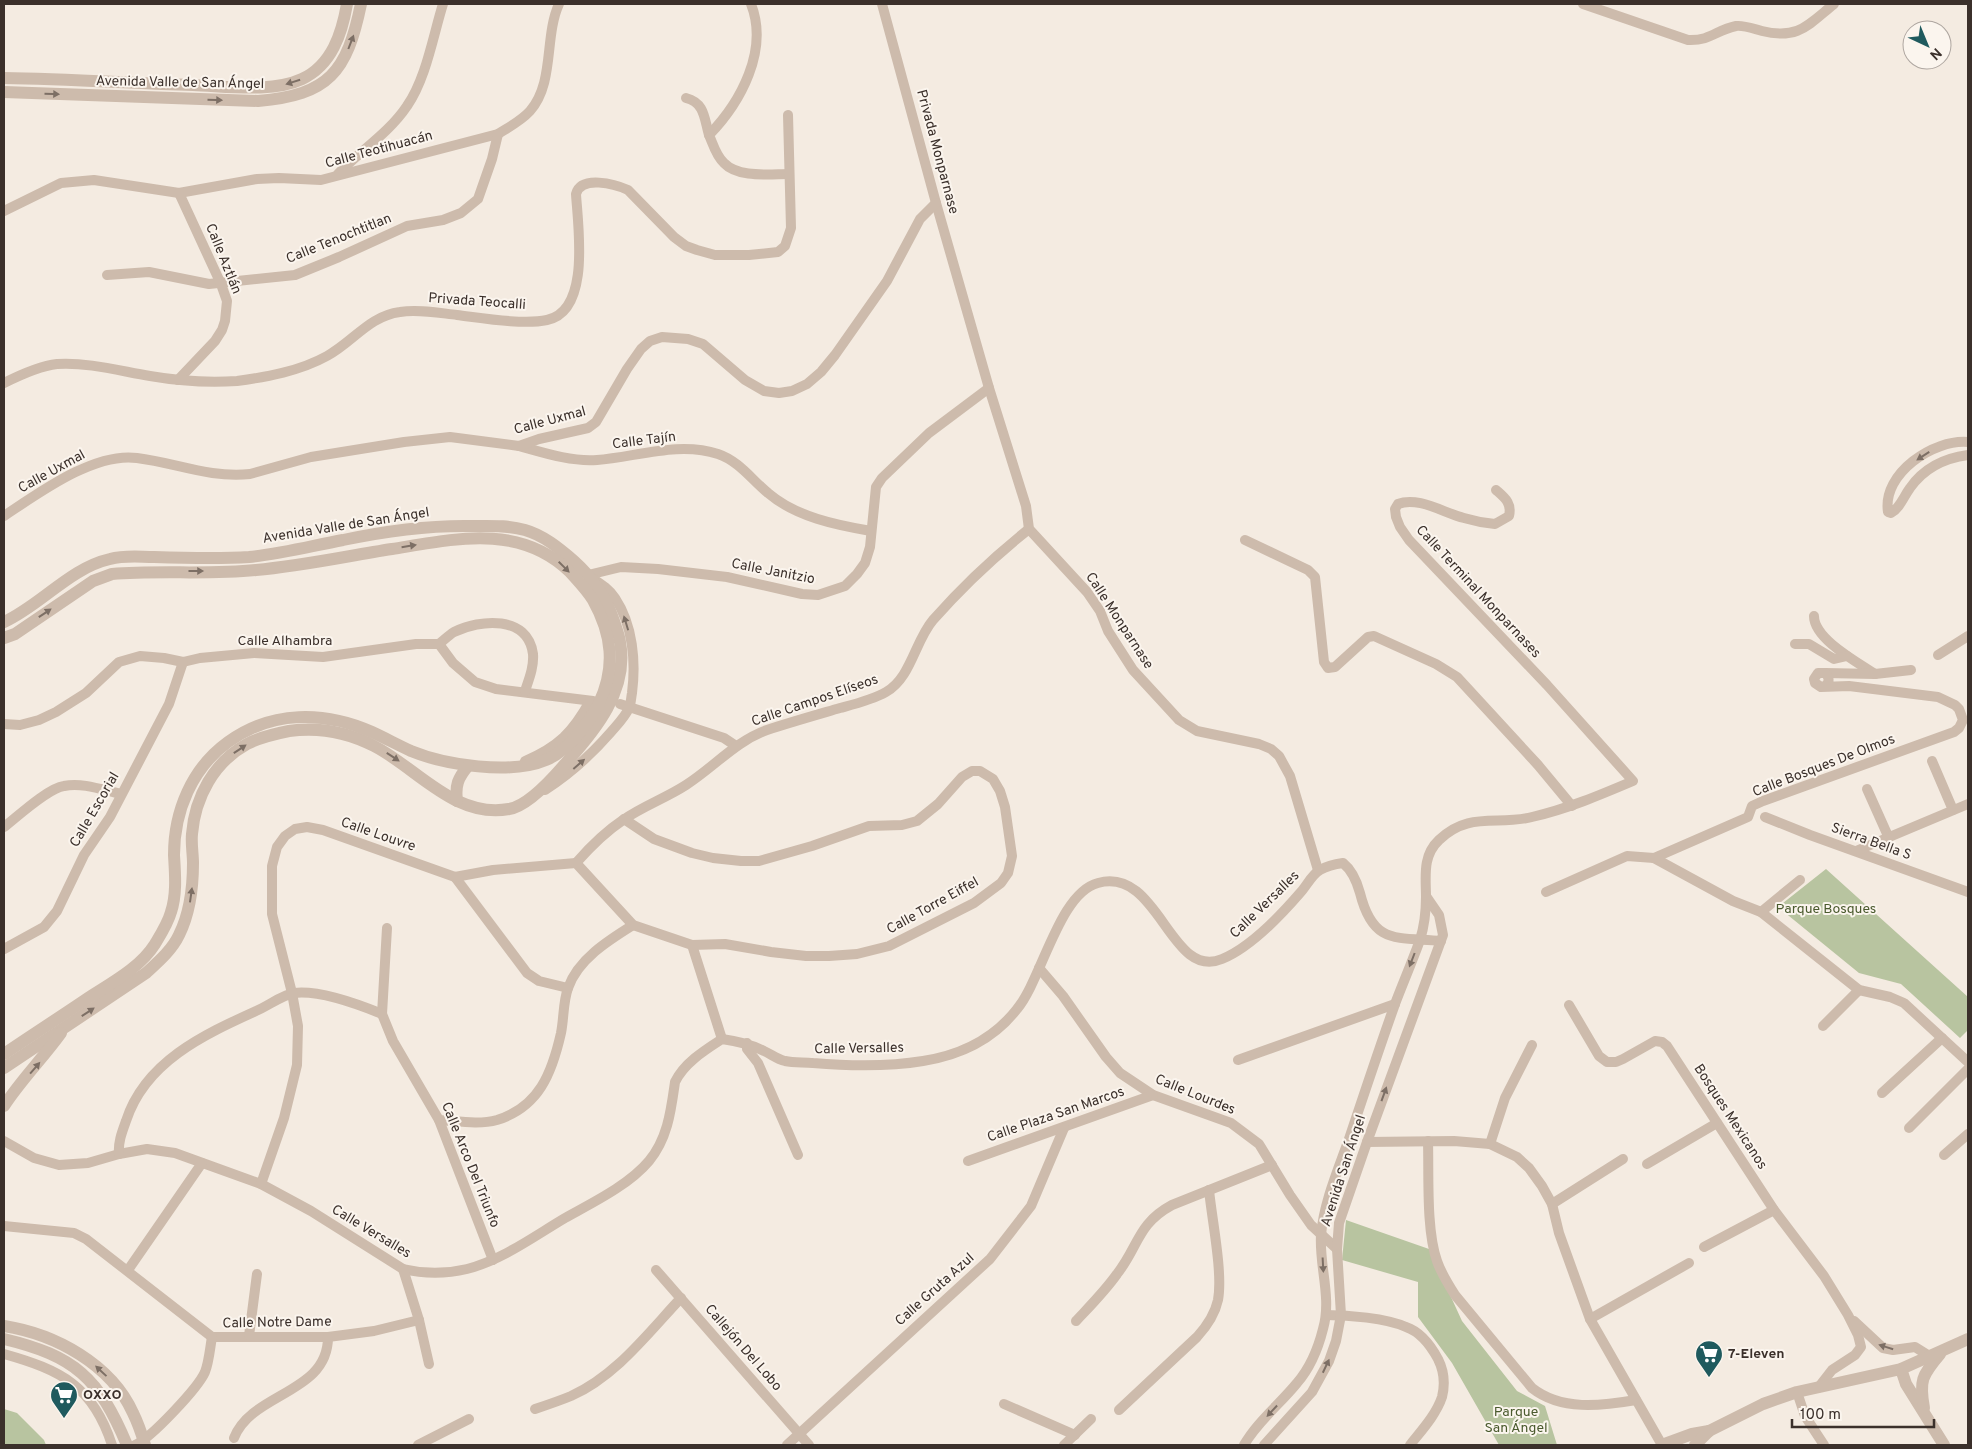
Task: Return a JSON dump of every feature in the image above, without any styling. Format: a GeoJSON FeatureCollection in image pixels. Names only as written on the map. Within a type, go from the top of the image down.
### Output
{"type":"FeatureCollection","features":[{"type":"Feature","properties":{"kind":"street","name":"Avenida Valle de San Ángel"},"geometry":{"type":"LineString","coordinates":[[4,78],[244,86],[288,84],[304,78],[318,68],[328,57],[336,45],[343,27],[347,4]]}},
{"type":"Feature","properties":{"kind":"street","name":"Avenida Valle de San Ángel"},"geometry":{"type":"LineString","coordinates":[[4,92],[258,101],[290,97],[305,93],[321,85],[331,76],[352,43],[361,4]]}},
{"type":"Feature","properties":{"kind":"street"},"geometry":{"type":"LineString","coordinates":[[338,174],[392,125],[408,105],[420,80],[443,4]]}},
{"type":"Feature","properties":{"kind":"street","name":"Calle Teotihuacán"},"geometry":{"type":"LineString","coordinates":[[4,211],[53,186],[75,181],[94,180],[179,193],[257,179],[321,180],[338,174],[498,134],[520,120],[537,101],[543,85],[551,33],[560,4]]}},
{"type":"Feature","properties":{"kind":"street"},"geometry":{"type":"LineString","coordinates":[[709,135],[723,120],[739,96],[751,67],[758,40],[756,16],[751,4]]}},
{"type":"Feature","properties":{"kind":"street","name":"Privada Monparnase"},"geometry":{"type":"LineString","coordinates":[[882,4],[989,388]]}},
{"type":"Feature","properties":{"kind":"street"},"geometry":{"type":"LineString","coordinates":[[1583,4],[1688,40],[1701,41],[1728,28],[1738,26],[1779,36],[1789,34],[1810,23],[1834,4]]}},
{"type":"Feature","properties":{"kind":"street"},"geometry":{"type":"LineString","coordinates":[[99,96],[100,82]]}},
{"type":"Feature","properties":{"kind":"street"},"geometry":{"type":"LineString","coordinates":[[686,98],[696,101],[702,108],[709,135],[722,162],[729,167],[752,174],[789,174]]}},
{"type":"Feature","properties":{"kind":"street","name":"Privada Teocalli"},"geometry":{"type":"LineString","coordinates":[[4,383],[45,366],[57,364],[86,365],[178,380],[236,381],[283,374],[327,357],[346,344],[364,327],[379,318],[397,312],[426,312],[513,321],[547,320],[560,314],[570,302],[579,269],[576,194],[577,190],[583,185],[591,183],[618,186],[628,190],[674,237],[686,246],[715,255],[749,255],[778,252],[785,246],[791,228],[788,115]]}},
{"type":"Feature","properties":{"kind":"street","name":"Calle Tenochtitlan"},"geometry":{"type":"LineString","coordinates":[[107,275],[149,272],[209,284],[221,284],[232,281],[295,275],[407,226],[442,220],[461,213],[478,199],[490,167],[498,134]]}},
{"type":"Feature","properties":{"kind":"street","name":"Calle Aztlán"},"geometry":{"type":"LineString","coordinates":[[178,380],[215,341],[222,330],[227,301],[179,193]]}},
{"type":"Feature","properties":{"kind":"street","name":"Calle Uxmal"},"geometry":{"type":"LineString","coordinates":[[4,516],[81,470],[98,462],[116,458],[136,458],[228,476],[250,474],[311,457],[362,448],[450,437],[519,446],[539,439],[588,428],[596,422],[627,369],[641,350],[650,341],[662,338],[688,339],[703,344],[745,380],[764,391],[779,393],[792,391],[807,384],[821,372],[835,355],[887,281],[920,219],[936,203]]}},
{"type":"Feature","properties":{"kind":"street"},"geometry":{"type":"LineString","coordinates":[[989,388],[1026,506],[1029,529]]}},
{"type":"Feature","properties":{"kind":"street","name":"Calle Janitzio"},"geometry":{"type":"LineString","coordinates":[[589,576],[621,567],[727,577],[802,594],[818,595],[845,586],[857,574],[867,555],[876,487],[882,478],[929,432],[989,388]]}},
{"type":"Feature","properties":{"kind":"street"},"geometry":{"type":"LineString","coordinates":[[1968,442],[1950,443],[1937,447],[1923,454],[1912,463],[1900,475],[1890,490],[1887,504],[1888,512],[1891,513],[1896,510],[1911,486],[1929,470],[1948,459],[1968,455]]}},
{"type":"Feature","properties":{"kind":"street","name":"Calle Tajín"},"geometry":{"type":"LineString","coordinates":[[519,446],[579,459],[595,460],[664,450],[692,450],[718,454],[734,462],[753,477],[769,494],[793,509],[843,526],[871,531]]}},
{"type":"Feature","properties":{"kind":"street","name":"Calle Terminal Monparnases"},"geometry":{"type":"LineString","coordinates":[[1496,490],[1508,501],[1511,508],[1509,516],[1495,524],[1462,518],[1422,504],[1410,502],[1398,504],[1395,509],[1396,517],[1409,540],[1428,562],[1547,685],[1634,781]]}},
{"type":"Feature","properties":{"kind":"street","name":"Avenida Valle de San Ángel"},"geometry":{"type":"LineString","coordinates":[[4,622],[23,612],[72,577],[104,560],[121,556],[223,558],[251,556],[285,552],[387,533],[452,526],[500,527],[525,530],[558,547],[589,576],[599,588],[610,609],[621,644],[620,675],[615,694],[600,721],[562,768],[525,802],[511,809],[474,809],[457,802],[382,750],[340,732],[320,729],[298,730],[260,738],[244,745],[218,768],[200,798],[192,834],[193,866],[191,897],[184,924],[174,944],[146,973],[4,1068]]}},
{"type":"Feature","properties":{"kind":"street","name":"Calle Campos Elíseos"},"geometry":{"type":"LineString","coordinates":[[576,863],[601,837],[624,819],[685,786],[736,746],[765,731],[859,703],[887,692],[898,682],[906,670],[920,638],[932,621],[958,592],[1029,529]]}},
{"type":"Feature","properties":{"kind":"street","name":"Calle Monparnase"},"geometry":{"type":"LineString","coordinates":[[1029,529],[1087,592],[1100,611],[1108,631],[1133,670],[1179,720],[1197,731],[1259,744],[1271,749],[1280,756],[1290,776],[1318,870]]}},
{"type":"Feature","properties":{"kind":"street"},"geometry":{"type":"LineString","coordinates":[[387,533],[387,550]]}},
{"type":"Feature","properties":{"kind":"street"},"geometry":{"type":"LineString","coordinates":[[370,535],[371,552]]}},
{"type":"Feature","properties":{"kind":"street"},"geometry":{"type":"LineString","coordinates":[[4,638],[15,634],[93,581],[112,574],[260,570],[444,540],[498,538],[543,551],[556,559],[583,586],[594,602],[605,628],[611,663],[610,674],[601,699],[580,731],[557,754],[546,760],[513,766],[468,766],[414,752],[371,732],[334,719],[317,717],[276,719],[243,732],[228,742],[207,763],[197,775],[181,806],[177,820],[174,850],[175,880],[172,911],[153,948],[140,962],[112,982],[4,1054]]}},
{"type":"Feature","properties":{"kind":"street"},"geometry":{"type":"LineString","coordinates":[[1245,540],[1308,570],[1315,577],[1324,662],[1328,668],[1335,667],[1368,637],[1374,636],[1436,664],[1457,677],[1538,765],[1572,806]]}},
{"type":"Feature","properties":{"kind":"street"},"geometry":{"type":"LineString","coordinates":[[525,802],[564,778],[590,756],[621,720],[634,663],[631,638],[623,612],[614,596],[589,576]]}},
{"type":"Feature","properties":{"kind":"street"},"geometry":{"type":"LineString","coordinates":[[1814,616],[1814,623],[1823,636],[1847,656],[1875,674],[1911,670]]}},
{"type":"Feature","properties":{"kind":"street"},"geometry":{"type":"LineString","coordinates":[[513,766],[545,753],[558,743],[572,730],[592,701],[525,691],[496,689],[475,682],[453,663],[439,644],[452,633],[471,626],[485,623],[511,625],[524,634],[530,643],[533,653],[532,667],[525,691]]}},
{"type":"Feature","properties":{"kind":"street"},"geometry":{"type":"LineString","coordinates":[[1938,655],[1968,636]]}},
{"type":"Feature","properties":{"kind":"street","name":"Calle Alhambra"},"geometry":{"type":"LineString","coordinates":[[4,724],[20,725],[39,720],[56,712],[86,693],[119,662],[140,656],[152,656],[183,662],[200,658],[254,653],[323,657],[416,644],[439,644]]}},
{"type":"Feature","properties":{"kind":"street"},"geometry":{"type":"LineString","coordinates":[[1796,644],[1809,644],[1834,659],[1847,656]]}},
{"type":"Feature","properties":{"kind":"street","name":"Calle Escorial"},"geometry":{"type":"LineString","coordinates":[[4,949],[44,927],[52,919],[84,856],[110,816],[169,704],[183,662]]}},
{"type":"Feature","properties":{"kind":"street","name":"Calle Bosques De Olmos"},"geometry":{"type":"LineString","coordinates":[[1546,892],[1627,856],[1654,858],[1748,817],[1752,806],[1763,801],[1954,732],[1959,728],[1963,720],[1959,709],[1938,697],[1849,686],[1826,686],[1828,676],[1825,673],[1875,674]]}},
{"type":"Feature","properties":{"kind":"street"},"geometry":{"type":"LineString","coordinates":[[625,705],[724,738],[736,746]]}},
{"type":"Feature","properties":{"kind":"street"},"geometry":{"type":"LineString","coordinates":[[1932,760],[1953,810]]}},
{"type":"Feature","properties":{"kind":"street"},"geometry":{"type":"LineString","coordinates":[[457,802],[455,788],[457,781],[468,766]]}},
{"type":"Feature","properties":{"kind":"street","name":"Calle Torre Eiffel"},"geometry":{"type":"LineString","coordinates":[[624,819],[654,839],[692,853],[741,862],[759,861],[812,846],[869,826],[902,825],[917,821],[938,804],[962,777],[972,771],[986,774],[993,779],[1000,791],[1005,807],[1012,856],[1008,873],[1001,883],[974,903],[924,930],[889,946],[858,954],[806,956],[725,944],[692,945]]}},
{"type":"Feature","properties":{"kind":"street","name":"Avenida San Ángel"},"geometry":{"type":"LineString","coordinates":[[1244,1445],[1255,1429],[1303,1375],[1318,1345],[1326,1314],[1321,1235],[1334,1184],[1395,1004],[1420,939],[1426,896],[1427,860],[1437,842],[1452,830],[1469,822],[1522,820],[1572,806],[1634,781]]}},
{"type":"Feature","properties":{"kind":"street"},"geometry":{"type":"LineString","coordinates":[[4,827],[39,799],[61,786],[85,786],[121,794]]}},
{"type":"Feature","properties":{"kind":"street"},"geometry":{"type":"LineString","coordinates":[[1867,788],[1888,836]]}},
{"type":"Feature","properties":{"kind":"street"},"geometry":{"type":"LineString","coordinates":[[1856,851],[1968,804]]}},
{"type":"Feature","properties":{"kind":"street","name":"Sierra Bella S"},"geometry":{"type":"LineString","coordinates":[[1764,817],[1968,892]]}},
{"type":"Feature","properties":{"kind":"street","name":"Calle Louvre"},"geometry":{"type":"LineString","coordinates":[[261,1184],[284,1118],[297,1065],[298,1026],[292,993],[272,914],[272,866],[277,847],[285,836],[295,828],[307,827],[323,830],[456,877]]}},
{"type":"Feature","properties":{"kind":"street"},"geometry":{"type":"LineString","coordinates":[[1654,858],[1733,901],[1761,912],[1859,990],[1890,997],[1904,1003],[1968,1062]]}},
{"type":"Feature","properties":{"kind":"street"},"geometry":{"type":"LineString","coordinates":[[568,988],[539,981],[527,974],[456,877],[493,870],[576,863],[633,924],[692,945],[722,1039]]}},
{"type":"Feature","properties":{"kind":"street","name":"Calle Versalles"},"geometry":{"type":"LineString","coordinates":[[4,1141],[34,1158],[59,1165],[88,1163],[119,1154],[147,1149],[175,1153],[261,1184],[403,1269],[430,1273],[453,1272],[494,1260],[633,1176],[648,1162],[665,1134],[678,1075],[695,1059],[722,1039],[747,1043],[784,1061],[843,1066],[923,1061],[952,1054],[976,1045],[988,1038],[1002,1027],[1018,1009],[1027,995],[1068,909],[1078,896],[1091,885],[1100,882],[1113,882],[1129,886],[1138,891],[1152,906],[1183,949],[1195,957],[1212,962],[1229,957],[1263,929],[1300,894],[1318,870],[1343,864],[1352,872],[1358,884],[1366,913],[1375,927],[1396,937],[1420,939]]}},
{"type":"Feature","properties":{"kind":"street"},"geometry":{"type":"LineString","coordinates":[[1761,912],[1800,880]]}},
{"type":"Feature","properties":{"kind":"street","name":"Avenida San Ángel"},"geometry":{"type":"LineString","coordinates":[[1264,1445],[1320,1380],[1336,1341],[1341,1315],[1337,1249],[1340,1223],[1367,1142],[1443,935],[1439,916],[1426,896]]}},
{"type":"Feature","properties":{"kind":"street"},"geometry":{"type":"LineString","coordinates":[[439,1120],[478,1122],[496,1120],[516,1112],[530,1103],[542,1088],[554,1060],[561,1032],[568,988],[577,972],[604,943],[633,924]]}},
{"type":"Feature","properties":{"kind":"street"},"geometry":{"type":"LineString","coordinates":[[119,1154],[118,1143],[133,1102],[168,1059],[206,1036],[292,993],[309,993],[349,1001],[382,1014],[387,928]]}},
{"type":"Feature","properties":{"kind":"street"},"geometry":{"type":"LineString","coordinates":[[1420,939],[1441,940]]}},
{"type":"Feature","properties":{"kind":"street","name":"Calle Lourdes"},"geometry":{"type":"LineString","coordinates":[[1039,968],[1064,996],[1106,1057],[1120,1073],[1153,1096],[1231,1123],[1258,1144],[1311,1225],[1337,1249]]}},
{"type":"Feature","properties":{"kind":"street"},"geometry":{"type":"LineString","coordinates":[[1823,1026],[1859,990]]}},
{"type":"Feature","properties":{"kind":"street"},"geometry":{"type":"LineString","coordinates":[[1238,1060],[1395,1004]]}},
{"type":"Feature","properties":{"kind":"street","name":"Bosques Mexicanos"},"geometry":{"type":"LineString","coordinates":[[1569,1006],[1599,1056],[1607,1062],[1616,1062],[1623,1059],[1652,1042],[1662,1042],[1669,1049],[1774,1210],[1824,1276],[1858,1334],[1861,1347],[1855,1356],[1832,1370],[1818,1388]]}},
{"type":"Feature","properties":{"kind":"street","name":"Calle Arco Del Triunfo"},"geometry":{"type":"LineString","coordinates":[[382,1014],[393,1040],[439,1120],[494,1260]]}},
{"type":"Feature","properties":{"kind":"street"},"geometry":{"type":"LineString","coordinates":[[4,1106],[66,1026]]}},
{"type":"Feature","properties":{"kind":"street"},"geometry":{"type":"LineString","coordinates":[[1882,1093],[1942,1038]]}},
{"type":"Feature","properties":{"kind":"street"},"geometry":{"type":"LineString","coordinates":[[747,1043],[747,1049],[761,1069],[798,1155]]}},
{"type":"Feature","properties":{"kind":"street"},"geometry":{"type":"LineString","coordinates":[[1490,1144],[1505,1098],[1532,1045]]}},
{"type":"Feature","properties":{"kind":"street"},"geometry":{"type":"LineString","coordinates":[[1909,1128],[1968,1069]]}},
{"type":"Feature","properties":{"kind":"street","name":"Calle Plaza San Marcos"},"geometry":{"type":"LineString","coordinates":[[968,1161],[1153,1096]]}},
{"type":"Feature","properties":{"kind":"street"},"geometry":{"type":"LineString","coordinates":[[1647,1164],[1717,1123]]}},
{"type":"Feature","properties":{"kind":"street","name":"Calle Gruta Azul"},"geometry":{"type":"LineString","coordinates":[[787,1445],[990,1259],[1031,1206],[1064,1128]]}},
{"type":"Feature","properties":{"kind":"street"},"geometry":{"type":"LineString","coordinates":[[1944,1155],[1968,1134]]}},
{"type":"Feature","properties":{"kind":"street"},"geometry":{"type":"LineString","coordinates":[[1367,1142],[1428,1141],[1490,1144],[1517,1157],[1529,1168],[1552,1204],[1559,1233],[1590,1319],[1662,1445],[1692,1434],[1709,1431],[1763,1404],[1797,1392],[1901,1369],[1968,1339]]}},
{"type":"Feature","properties":{"kind":"street"},"geometry":{"type":"LineString","coordinates":[[1428,1141],[1432,1241],[1437,1261],[1455,1294],[1532,1388],[1542,1396],[1557,1401],[1587,1405],[1614,1404],[1636,1400]]}},
{"type":"Feature","properties":{"kind":"street"},"geometry":{"type":"LineString","coordinates":[[1552,1204],[1623,1159]]}},
{"type":"Feature","properties":{"kind":"street"},"geometry":{"type":"LineString","coordinates":[[128,1270],[202,1163]]}},
{"type":"Feature","properties":{"kind":"street"},"geometry":{"type":"LineString","coordinates":[[1076,1321],[1117,1275],[1126,1262],[1142,1230],[1151,1219],[1172,1205],[1272,1165]]}},
{"type":"Feature","properties":{"kind":"street"},"geometry":{"type":"LineString","coordinates":[[1120,1410],[1198,1337],[1214,1311],[1218,1299],[1219,1283],[1209,1190]]}},
{"type":"Feature","properties":{"kind":"street"},"geometry":{"type":"LineString","coordinates":[[1704,1247],[1774,1210]]}},
{"type":"Feature","properties":{"kind":"street","name":"Calle Notre Dame"},"geometry":{"type":"LineString","coordinates":[[4,1226],[74,1233],[86,1239],[212,1337],[328,1337],[374,1331],[419,1320]]}},
{"type":"Feature","properties":{"kind":"street"},"geometry":{"type":"LineString","coordinates":[[1590,1319],[1689,1263]]}},
{"type":"Feature","properties":{"kind":"street"},"geometry":{"type":"LineString","coordinates":[[403,1269],[419,1320],[429,1364]]}},
{"type":"Feature","properties":{"kind":"street","name":"Callejón Del Lobo"},"geometry":{"type":"LineString","coordinates":[[656,1270],[809,1445]]}},
{"type":"Feature","properties":{"kind":"street"},"geometry":{"type":"LineString","coordinates":[[249,1336],[257,1274]]}},
{"type":"Feature","properties":{"kind":"street"},"geometry":{"type":"LineString","coordinates":[[535,1410],[572,1396],[608,1373],[681,1298]]}},
{"type":"Feature","properties":{"kind":"street"},"geometry":{"type":"LineString","coordinates":[[1326,1314],[1407,1327],[1421,1336],[1433,1351],[1442,1366],[1444,1381],[1442,1397],[1434,1412],[1410,1445]]}},
{"type":"Feature","properties":{"kind":"street","name":"Bosques Mexicanos"},"geometry":{"type":"LineString","coordinates":[[1848,1315],[1883,1348],[1893,1350],[1915,1347],[1931,1357]]}},
{"type":"Feature","properties":{"kind":"street"},"geometry":{"type":"LineString","coordinates":[[4,1326],[32,1333],[56,1342],[88,1360],[111,1381],[124,1398],[133,1412],[141,1440]]}},
{"type":"Feature","properties":{"kind":"street"},"geometry":{"type":"LineString","coordinates":[[4,1339],[46,1352],[82,1372],[97,1388],[108,1404],[125,1439],[141,1440],[154,1432],[191,1391],[205,1372],[212,1337]]}},
{"type":"Feature","properties":{"kind":"street"},"geometry":{"type":"LineString","coordinates":[[234,1438],[238,1427],[247,1419],[271,1400],[300,1385],[316,1372],[324,1359],[328,1346],[328,1337]]}},
{"type":"Feature","properties":{"kind":"street"},"geometry":{"type":"LineString","coordinates":[[1926,1415],[1921,1391],[1922,1380],[1943,1351]]}},
{"type":"Feature","properties":{"kind":"street"},"geometry":{"type":"LineString","coordinates":[[4,1354],[61,1374],[74,1382],[86,1394],[106,1428],[112,1445]]}},
{"type":"Feature","properties":{"kind":"street"},"geometry":{"type":"LineString","coordinates":[[1901,1369],[1906,1384],[1944,1445]]}},
{"type":"Feature","properties":{"kind":"street"},"geometry":{"type":"LineString","coordinates":[[1797,1392],[1805,1416],[1824,1445]]}},
{"type":"Feature","properties":{"kind":"street"},"geometry":{"type":"LineString","coordinates":[[1004,1404],[1074,1435]]}},
{"type":"Feature","properties":{"kind":"street"},"geometry":{"type":"LineString","coordinates":[[418,1445],[469,1419]]}},
{"type":"Feature","properties":{"kind":"street"},"geometry":{"type":"LineString","coordinates":[[1064,1445],[1092,1419]]}},
{"type":"Feature","properties":{"kind":"street"},"geometry":{"type":"LineString","coordinates":[[1695,1445],[1709,1431]]}},
{"type":"Feature","properties":{"kind":"green space","name":"Parque Bosques"},"geometry":{"type":"Polygon","coordinates":[[[1826,869],[1968,997],[1968,1030],[1960,1038],[1901,984],[1859,973],[1778,907],[1826,869]]]}},
{"type":"Feature","properties":{"kind":"green space","name":"Parque San Ángel"},"geometry":{"type":"Polygon","coordinates":[[[1346,1220],[1429,1249],[1462,1321],[1517,1391],[1545,1406],[1557,1445],[1499,1445],[1452,1363],[1418,1317],[1418,1282],[1342,1260],[1346,1220]]]}},
{"type":"Feature","properties":{"kind":"green space"},"geometry":{"type":"Polygon","coordinates":[[[4,1409],[17,1413],[44,1440],[46,1445],[4,1445],[4,1409]]]}},
{"type":"Feature","properties":{"kind":"place","name":"7-Eleven"},"geometry":{"type":"Point","coordinates":[1709,1378]}},
{"type":"Feature","properties":{"kind":"place","name":"OXXO"},"geometry":{"type":"Point","coordinates":[64,1419]}}]}
